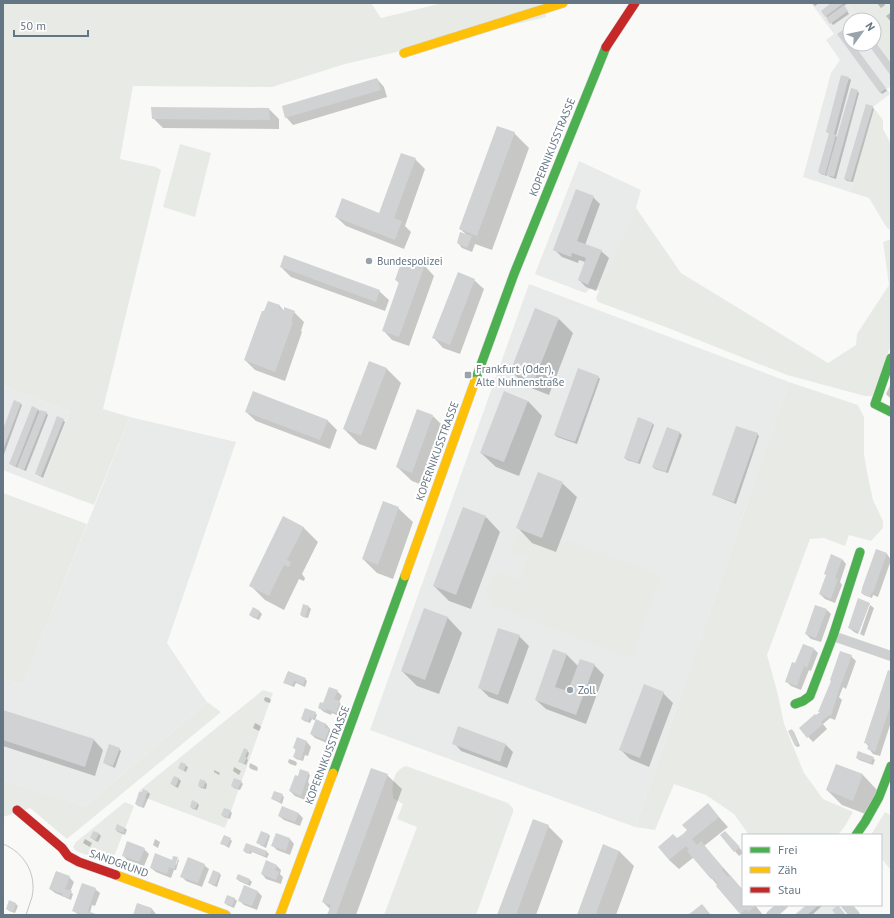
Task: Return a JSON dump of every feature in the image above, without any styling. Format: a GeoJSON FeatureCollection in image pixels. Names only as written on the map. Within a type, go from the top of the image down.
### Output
{"type":"FeatureCollection","features":[{"type":"Feature","properties":{"kind":"main road"},"geometry":{"type":"LineString","coordinates":[[404,54],[563,3]]}},
{"type":"Feature","properties":{"kind":"main road","name":"KOPERNIKUSSTRASSE"},"geometry":{"type":"LineString","coordinates":[[280,915],[342,750],[514,274],[607,44],[635,3]]}},
{"type":"Feature","properties":{"kind":"main road"},"geometry":{"type":"LineString","coordinates":[[891,358],[875,404],[891,412]]}},
{"type":"Feature","properties":{"kind":"main road"},"geometry":{"type":"LineString","coordinates":[[795,704],[804,701],[810,696],[833,636],[860,552]]}},
{"type":"Feature","properties":{"kind":"main road"},"geometry":{"type":"LineString","coordinates":[[857,834],[865,822],[878,797],[891,766]]}},
{"type":"Feature","properties":{"kind":"main road","name":"SANDGRUND"},"geometry":{"type":"LineString","coordinates":[[17,810],[62,848],[68,856],[79,862],[226,915]]}},
{"type":"Feature","properties":{"kind":"street"},"geometry":{"type":"LineString","coordinates":[[833,636],[891,656]]}},
{"type":"Feature","properties":{"kind":"street"},"geometry":{"type":"LineString","coordinates":[[771,915],[782,906]]}},
{"type":"Feature","properties":{"kind":"street"},"geometry":{"type":"LineString","coordinates":[[847,906],[855,915]]}},
{"type":"Feature","properties":{"kind":"shaded area"},"geometry":{"type":"Polygon","coordinates":[[[3,3],[371,3],[381,18],[443,3],[544,3],[546,17],[345,64],[272,87],[133,86],[120,159],[156,167],[161,170],[103,409],[130,417],[94,505],[41,485],[70,412],[3,386],[3,3]]]}},
{"type":"Feature","properties":{"kind":"shaded area"},"geometry":{"type":"Polygon","coordinates":[[[811,3],[848,3],[854,12],[842,12],[842,52],[882,52],[882,50],[891,63],[891,86],[887,89],[890,94],[873,107],[850,192],[803,177],[831,73],[840,60],[826,40],[834,34],[811,3]]]}},
{"type":"Feature","properties":{"kind":"shaded area"},"geometry":{"type":"Polygon","coordinates":[[[848,3],[891,3],[891,63],[882,50],[882,12],[854,12],[848,3]]]}},
{"type":"Feature","properties":{"kind":"shaded area"},"geometry":{"type":"Polygon","coordinates":[[[873,107],[883,120],[883,129],[891,144],[891,230],[887,228],[869,198],[850,192],[873,107]]]}},
{"type":"Feature","properties":{"kind":"shaded area"},"geometry":{"type":"Polygon","coordinates":[[[180,144],[211,153],[195,217],[163,207],[180,144]]]}},
{"type":"Feature","properties":{"kind":"shaded area"},"geometry":{"type":"Polygon","coordinates":[[[579,161],[641,190],[636,208],[600,291],[591,288],[585,293],[535,274],[579,161]]]}},
{"type":"Feature","properties":{"kind":"shaded area"},"geometry":{"type":"Polygon","coordinates":[[[636,208],[681,273],[828,363],[856,345],[857,334],[889,285],[883,242],[891,239],[891,345],[872,396],[865,396],[787,375],[598,302],[596,298],[636,208]]]}},
{"type":"Feature","properties":{"kind":"shaded area"},"geometry":{"type":"Polygon","coordinates":[[[529,284],[789,382],[635,827],[370,730],[529,284]]]}},
{"type":"Feature","properties":{"kind":"shaded area"},"geometry":{"type":"Polygon","coordinates":[[[789,382],[858,405],[864,417],[864,454],[867,472],[873,500],[883,521],[883,528],[871,541],[849,535],[845,546],[824,538],[810,539],[767,655],[784,724],[804,773],[823,799],[853,812],[839,834],[748,834],[734,814],[706,795],[674,784],[655,830],[635,827],[789,382]]]}},
{"type":"Feature","properties":{"kind":"shaded area"},"geometry":{"type":"Polygon","coordinates":[[[3,386],[70,412],[41,485],[3,470],[3,386]]]}},
{"type":"Feature","properties":{"kind":"shaded area"},"geometry":{"type":"Polygon","coordinates":[[[130,417],[236,442],[167,643],[207,702],[85,806],[3,779],[3,679],[23,685],[130,417]]]}},
{"type":"Feature","properties":{"kind":"shaded area"},"geometry":{"type":"Polygon","coordinates":[[[3,493],[87,524],[23,685],[3,679],[3,493]]]}},
{"type":"Feature","properties":{"kind":"shaded area"},"geometry":{"type":"Polygon","coordinates":[[[518,533],[554,544],[570,541],[662,575],[631,659],[494,606],[487,594],[496,570],[519,579],[528,559],[511,552],[518,533]]]}},
{"type":"Feature","properties":{"kind":"shaded area"},"geometry":{"type":"Polygon","coordinates":[[[263,690],[273,693],[225,828],[138,795],[140,790],[263,690]]]}},
{"type":"Feature","properties":{"kind":"shaded area"},"geometry":{"type":"Polygon","coordinates":[[[207,702],[221,712],[67,839],[30,808],[3,817],[3,779],[85,806],[207,702]]]}},
{"type":"Feature","properties":{"kind":"shaded area"},"geometry":{"type":"Polygon","coordinates":[[[406,766],[508,803],[513,808],[513,812],[476,915],[384,915],[417,827],[397,819],[403,804],[393,798],[393,784],[395,775],[401,768],[406,766]]]}},
{"type":"Feature","properties":{"kind":"shaded area"},"geometry":{"type":"Polygon","coordinates":[[[125,802],[134,806],[111,864],[76,851],[73,847],[76,842],[125,802]]]}},
{"type":"Feature","properties":{"kind":"shaded area"},"geometry":{"type":"Polygon","coordinates":[[[885,812],[891,815],[891,870],[882,859],[882,834],[872,834],[885,812]]]}},
{"type":"Feature","properties":{"kind":"shaded area"},"geometry":{"type":"Polygon","coordinates":[[[804,906],[839,906],[846,915],[794,915],[804,906]]]}},
{"type":"Feature","properties":{"kind":"building"},"geometry":{"type":"Polygon","coordinates":[[[831,3],[844,3],[825,17],[821,11],[831,3]]]}},
{"type":"Feature","properties":{"kind":"building"},"geometry":{"type":"Polygon","coordinates":[[[844,5],[848,11],[842,12],[842,15],[830,24],[826,18],[844,5]]]}},
{"type":"Feature","properties":{"kind":"building"},"geometry":{"type":"Polygon","coordinates":[[[842,31],[842,41],[837,34],[842,31]]]}},
{"type":"Feature","properties":{"kind":"building"},"geometry":{"type":"Polygon","coordinates":[[[882,51],[891,63],[891,76],[874,52],[882,51]]]}},
{"type":"Feature","properties":{"kind":"building"},"geometry":{"type":"Polygon","coordinates":[[[850,52],[859,52],[886,88],[880,93],[850,52]]]}},
{"type":"Feature","properties":{"kind":"building"},"geometry":{"type":"Polygon","coordinates":[[[841,75],[849,77],[825,175],[818,172],[829,133],[826,132],[841,75]]]}},
{"type":"Feature","properties":{"kind":"building"},"geometry":{"type":"Polygon","coordinates":[[[377,78],[381,90],[285,118],[282,106],[377,78]]]}},
{"type":"Feature","properties":{"kind":"building"},"geometry":{"type":"Polygon","coordinates":[[[851,88],[858,90],[834,177],[826,175],[851,88]]]}},
{"type":"Feature","properties":{"kind":"building"},"geometry":{"type":"Polygon","coordinates":[[[866,104],[873,106],[851,181],[844,179],[866,104]]]}},
{"type":"Feature","properties":{"kind":"building"},"geometry":{"type":"Polygon","coordinates":[[[151,107],[269,108],[270,120],[152,119],[151,107]]]}},
{"type":"Feature","properties":{"kind":"building"},"geometry":{"type":"Polygon","coordinates":[[[497,126],[515,132],[477,236],[459,229],[497,126]]]}},
{"type":"Feature","properties":{"kind":"building"},"geometry":{"type":"Polygon","coordinates":[[[401,153],[416,158],[394,218],[402,221],[395,240],[335,217],[342,198],[379,213],[401,153]]]}},
{"type":"Feature","properties":{"kind":"building"},"geometry":{"type":"Polygon","coordinates":[[[576,189],[594,196],[577,241],[602,250],[588,285],[578,280],[586,258],[572,253],[571,257],[553,250],[576,189]]]}},
{"type":"Feature","properties":{"kind":"building"},"geometry":{"type":"Polygon","coordinates":[[[460,232],[472,236],[467,248],[457,243],[460,232]]]}},
{"type":"Feature","properties":{"kind":"building"},"geometry":{"type":"Polygon","coordinates":[[[284,255],[380,290],[376,302],[280,267],[284,255]]]}},
{"type":"Feature","properties":{"kind":"building"},"geometry":{"type":"Polygon","coordinates":[[[403,257],[425,265],[399,337],[382,331],[399,282],[395,280],[403,257]]]}},
{"type":"Feature","properties":{"kind":"building"},"geometry":{"type":"Polygon","coordinates":[[[458,272],[475,279],[450,345],[432,338],[458,272]]]}},
{"type":"Feature","properties":{"kind":"building"},"geometry":{"type":"Polygon","coordinates":[[[268,301],[280,305],[279,308],[284,310],[284,307],[295,311],[291,321],[293,322],[275,372],[244,360],[262,311],[264,311],[268,301]]]}},
{"type":"Feature","properties":{"kind":"building"},"geometry":{"type":"Polygon","coordinates":[[[535,308],[559,318],[534,381],[510,372],[535,308]]]}},
{"type":"Feature","properties":{"kind":"building"},"geometry":{"type":"Polygon","coordinates":[[[369,361],[387,368],[361,436],[343,429],[369,361]]]}},
{"type":"Feature","properties":{"kind":"building"},"geometry":{"type":"Polygon","coordinates":[[[578,368],[599,376],[575,442],[554,435],[578,368]]]}},
{"type":"Feature","properties":{"kind":"building"},"geometry":{"type":"Polygon","coordinates":[[[253,391],[328,420],[320,440],[245,412],[253,391]]]}},
{"type":"Feature","properties":{"kind":"building"},"geometry":{"type":"Polygon","coordinates":[[[504,391],[528,401],[504,462],[480,453],[504,391]]]}},
{"type":"Feature","properties":{"kind":"building"},"geometry":{"type":"Polygon","coordinates":[[[14,400],[21,403],[3,450],[3,429],[14,400]]]}},
{"type":"Feature","properties":{"kind":"building"},"geometry":{"type":"Polygon","coordinates":[[[32,406],[38,409],[16,466],[9,464],[32,406]]]}},
{"type":"Feature","properties":{"kind":"building"},"geometry":{"type":"Polygon","coordinates":[[[417,409],[433,415],[412,473],[396,467],[417,409]]]}},
{"type":"Feature","properties":{"kind":"building"},"geometry":{"type":"Polygon","coordinates":[[[40,410],[47,412],[24,470],[17,467],[40,410]]]}},
{"type":"Feature","properties":{"kind":"building"},"geometry":{"type":"Polygon","coordinates":[[[57,416],[64,419],[41,476],[35,474],[57,416]]]}},
{"type":"Feature","properties":{"kind":"building"},"geometry":{"type":"Polygon","coordinates":[[[638,417],[653,423],[638,463],[624,458],[638,417]]]}},
{"type":"Feature","properties":{"kind":"building"},"geometry":{"type":"Polygon","coordinates":[[[736,426],[758,433],[734,502],[712,495],[736,426]]]}},
{"type":"Feature","properties":{"kind":"building"},"geometry":{"type":"Polygon","coordinates":[[[667,427],[680,432],[666,472],[652,467],[667,427]]]}},
{"type":"Feature","properties":{"kind":"building"},"geometry":{"type":"Polygon","coordinates":[[[538,472],[563,482],[542,538],[516,528],[538,472]]]}},
{"type":"Feature","properties":{"kind":"building"},"geometry":{"type":"Polygon","coordinates":[[[383,501],[399,507],[378,565],[362,559],[383,501]]]}},
{"type":"Feature","properties":{"kind":"building"},"geometry":{"type":"Polygon","coordinates":[[[463,507],[486,516],[456,595],[433,586],[463,507]]]}},
{"type":"Feature","properties":{"kind":"building"},"geometry":{"type":"Polygon","coordinates":[[[283,516],[304,527],[287,560],[291,562],[289,567],[284,565],[269,596],[249,586],[283,516]]]}},
{"type":"Feature","properties":{"kind":"building"},"geometry":{"type":"Polygon","coordinates":[[[876,549],[887,553],[873,593],[872,592],[870,597],[861,593],[876,549]]]}},
{"type":"Feature","properties":{"kind":"building"},"geometry":{"type":"Polygon","coordinates":[[[831,554],[842,559],[835,578],[838,579],[831,599],[819,594],[826,575],[824,574],[831,554]]]}},
{"type":"Feature","properties":{"kind":"building"},"geometry":{"type":"Polygon","coordinates":[[[858,598],[870,603],[859,632],[848,628],[858,598]]]}},
{"type":"Feature","properties":{"kind":"building"},"geometry":{"type":"Polygon","coordinates":[[[303,604],[309,606],[305,617],[300,615],[303,604]]]}},
{"type":"Feature","properties":{"kind":"building"},"geometry":{"type":"Polygon","coordinates":[[[815,605],[827,609],[816,638],[805,634],[815,605]]]}},
{"type":"Feature","properties":{"kind":"building"},"geometry":{"type":"Polygon","coordinates":[[[253,607],[260,611],[257,618],[249,615],[253,607]]]}},
{"type":"Feature","properties":{"kind":"building"},"geometry":{"type":"Polygon","coordinates":[[[424,608],[448,617],[425,680],[401,671],[424,608]]]}},
{"type":"Feature","properties":{"kind":"building"},"geometry":{"type":"Polygon","coordinates":[[[498,628],[520,635],[498,695],[478,688],[498,628]]]}},
{"type":"Feature","properties":{"kind":"building"},"geometry":{"type":"Polygon","coordinates":[[[803,644],[814,648],[807,668],[804,666],[797,686],[785,682],[792,662],[795,663],[803,644]]]}},
{"type":"Feature","properties":{"kind":"building"},"geometry":{"type":"Polygon","coordinates":[[[553,649],[567,654],[555,687],[568,691],[580,659],[595,664],[576,715],[535,700],[553,649]]]}},
{"type":"Feature","properties":{"kind":"building"},"geometry":{"type":"Polygon","coordinates":[[[840,651],[852,655],[831,716],[829,715],[821,722],[823,724],[807,738],[799,728],[815,714],[816,715],[820,712],[818,712],[831,681],[830,680],[840,651]]]}},
{"type":"Feature","properties":{"kind":"building"},"geometry":{"type":"Polygon","coordinates":[[[888,670],[891,671],[891,704],[875,752],[867,749],[869,744],[864,743],[888,670]]]}},
{"type":"Feature","properties":{"kind":"building"},"geometry":{"type":"Polygon","coordinates":[[[288,671],[306,678],[303,685],[294,681],[292,686],[283,683],[288,671]]]}},
{"type":"Feature","properties":{"kind":"building"},"geometry":{"type":"Polygon","coordinates":[[[644,684],[664,692],[640,758],[619,750],[644,684]]]}},
{"type":"Feature","properties":{"kind":"building"},"geometry":{"type":"Polygon","coordinates":[[[329,687],[338,690],[334,699],[340,701],[336,713],[327,709],[326,711],[318,708],[320,702],[323,703],[329,687]]]}},
{"type":"Feature","properties":{"kind":"building"},"geometry":{"type":"Polygon","coordinates":[[[305,708],[316,712],[313,719],[310,717],[308,722],[301,719],[305,708]]]}},
{"type":"Feature","properties":{"kind":"building"},"geometry":{"type":"Polygon","coordinates":[[[3,710],[94,739],[85,767],[3,740],[3,710]]]}},
{"type":"Feature","properties":{"kind":"building"},"geometry":{"type":"Polygon","coordinates":[[[316,719],[326,724],[325,728],[329,729],[325,740],[310,734],[316,719]]]}},
{"type":"Feature","properties":{"kind":"building"},"geometry":{"type":"Polygon","coordinates":[[[458,726],[506,744],[500,762],[452,744],[458,726]]]}},
{"type":"Feature","properties":{"kind":"building"},"geometry":{"type":"Polygon","coordinates":[[[792,729],[798,744],[795,746],[788,731],[792,729]]]}},
{"type":"Feature","properties":{"kind":"building"},"geometry":{"type":"Polygon","coordinates":[[[297,737],[307,741],[301,760],[293,757],[296,749],[293,748],[297,737]]]}},
{"type":"Feature","properties":{"kind":"building"},"geometry":{"type":"Polygon","coordinates":[[[109,744],[120,748],[113,766],[103,763],[109,744]]]}},
{"type":"Feature","properties":{"kind":"building"},"geometry":{"type":"Polygon","coordinates":[[[244,748],[248,750],[244,764],[238,762],[244,748]]]}},
{"type":"Feature","properties":{"kind":"building"},"geometry":{"type":"Polygon","coordinates":[[[858,751],[874,757],[871,763],[856,758],[858,751]]]}},
{"type":"Feature","properties":{"kind":"building"},"geometry":{"type":"Polygon","coordinates":[[[181,762],[186,764],[184,771],[178,768],[181,762]]]}},
{"type":"Feature","properties":{"kind":"building"},"geometry":{"type":"Polygon","coordinates":[[[836,764],[863,774],[853,801],[826,790],[836,764]]]}},
{"type":"Feature","properties":{"kind":"building"},"geometry":{"type":"Polygon","coordinates":[[[371,768],[388,774],[336,915],[327,915],[331,905],[322,902],[371,768]]]}},
{"type":"Feature","properties":{"kind":"building"},"geometry":{"type":"Polygon","coordinates":[[[300,769],[309,772],[301,796],[289,791],[295,775],[298,776],[300,769]]]}},
{"type":"Feature","properties":{"kind":"building"},"geometry":{"type":"Polygon","coordinates":[[[174,776],[179,778],[176,786],[170,784],[174,776]]]}},
{"type":"Feature","properties":{"kind":"building"},"geometry":{"type":"Polygon","coordinates":[[[234,778],[242,781],[238,789],[231,786],[234,778]]]}},
{"type":"Feature","properties":{"kind":"building"},"geometry":{"type":"Polygon","coordinates":[[[200,779],[206,781],[203,788],[198,786],[200,779]]]}},
{"type":"Feature","properties":{"kind":"building"},"geometry":{"type":"Polygon","coordinates":[[[143,789],[148,791],[142,807],[135,804],[139,792],[142,792],[143,789]]]}},
{"type":"Feature","properties":{"kind":"building"},"geometry":{"type":"Polygon","coordinates":[[[274,791],[283,794],[280,802],[271,799],[274,791]]]}},
{"type":"Feature","properties":{"kind":"building"},"geometry":{"type":"Polygon","coordinates":[[[192,800],[198,803],[195,809],[190,807],[192,800]]]}},
{"type":"Feature","properties":{"kind":"building"},"geometry":{"type":"Polygon","coordinates":[[[708,803],[719,817],[692,839],[697,845],[701,841],[723,868],[722,870],[728,877],[730,875],[742,890],[742,906],[756,906],[748,912],[746,909],[740,914],[716,886],[718,884],[713,878],[711,879],[687,851],[689,850],[686,846],[669,860],[658,847],[673,834],[677,838],[683,834],[687,830],[682,825],[708,803]]]}},
{"type":"Feature","properties":{"kind":"building"},"geometry":{"type":"Polygon","coordinates":[[[282,806],[299,813],[295,822],[278,816],[282,806]]]}},
{"type":"Feature","properties":{"kind":"building"},"geometry":{"type":"Polygon","coordinates":[[[224,808],[231,810],[228,818],[221,815],[224,808]]]}},
{"type":"Feature","properties":{"kind":"building"},"geometry":{"type":"Polygon","coordinates":[[[533,819],[549,825],[516,915],[497,915],[533,819]]]}},
{"type":"Feature","properties":{"kind":"building"},"geometry":{"type":"Polygon","coordinates":[[[117,824],[125,828],[123,833],[115,830],[117,824]]]}},
{"type":"Feature","properties":{"kind":"building"},"geometry":{"type":"Polygon","coordinates":[[[93,831],[99,833],[96,840],[90,838],[93,831]]]}},
{"type":"Feature","properties":{"kind":"building"},"geometry":{"type":"Polygon","coordinates":[[[261,831],[269,834],[264,846],[256,843],[261,831]]]}},
{"type":"Feature","properties":{"kind":"building"},"geometry":{"type":"Polygon","coordinates":[[[725,831],[740,847],[734,852],[720,835],[725,831]]]}},
{"type":"Feature","properties":{"kind":"building"},"geometry":{"type":"Polygon","coordinates":[[[276,833],[290,838],[286,851],[271,846],[276,833]]]}},
{"type":"Feature","properties":{"kind":"building"},"geometry":{"type":"Polygon","coordinates":[[[224,835],[231,838],[227,846],[220,844],[224,835]]]}},
{"type":"Feature","properties":{"kind":"building"},"geometry":{"type":"Polygon","coordinates":[[[127,841],[145,848],[139,862],[122,856],[127,841]]]}},
{"type":"Feature","properties":{"kind":"building"},"geometry":{"type":"Polygon","coordinates":[[[246,843],[267,851],[265,856],[250,851],[249,853],[243,851],[246,843]]]}},
{"type":"Feature","properties":{"kind":"building"},"geometry":{"type":"Polygon","coordinates":[[[603,844],[619,851],[596,915],[577,915],[603,844]]]}},
{"type":"Feature","properties":{"kind":"building"},"geometry":{"type":"Polygon","coordinates":[[[155,853],[172,860],[173,856],[178,857],[174,869],[169,867],[167,874],[150,868],[155,853]]]}},
{"type":"Feature","properties":{"kind":"building"},"geometry":{"type":"Polygon","coordinates":[[[188,857],[205,864],[198,883],[180,877],[188,857]]]}},
{"type":"Feature","properties":{"kind":"building"},"geometry":{"type":"Polygon","coordinates":[[[266,860],[277,865],[275,870],[279,872],[276,880],[261,874],[266,860]]]}},
{"type":"Feature","properties":{"kind":"building"},"geometry":{"type":"Polygon","coordinates":[[[213,870],[220,873],[215,885],[208,883],[213,870]]]}},
{"type":"Feature","properties":{"kind":"building"},"geometry":{"type":"Polygon","coordinates":[[[56,871],[70,876],[65,889],[72,891],[69,898],[49,889],[56,871]]]}},
{"type":"Feature","properties":{"kind":"building"},"geometry":{"type":"Polygon","coordinates":[[[238,874],[250,879],[248,884],[236,879],[238,874]]]}},
{"type":"Feature","properties":{"kind":"building"},"geometry":{"type":"Polygon","coordinates":[[[82,883],[96,888],[88,911],[98,915],[83,915],[72,911],[82,883]]]}},
{"type":"Feature","properties":{"kind":"building"},"geometry":{"type":"Polygon","coordinates":[[[244,885],[258,891],[252,906],[238,901],[244,885]]]}},
{"type":"Feature","properties":{"kind":"building"},"geometry":{"type":"Polygon","coordinates":[[[227,895],[235,898],[232,906],[224,903],[227,895]]]}},
{"type":"Feature","properties":{"kind":"building"},"geometry":{"type":"Polygon","coordinates":[[[9,900],[16,903],[13,912],[6,909],[9,900]]]}},
{"type":"Feature","properties":{"kind":"building"},"geometry":{"type":"Polygon","coordinates":[[[137,903],[152,908],[150,915],[133,915],[137,903]]]}},
{"type":"Feature","properties":{"kind":"building"},"geometry":{"type":"Polygon","coordinates":[[[702,904],[711,915],[688,915],[702,904]]]}},
{"type":"Feature","properties":{"kind":"building"},"geometry":{"type":"Polygon","coordinates":[[[806,906],[818,906],[807,915],[795,915],[806,906]]]}},
{"type":"Feature","properties":{"kind":"building"},"geometry":{"type":"Polygon","coordinates":[[[839,906],[846,915],[836,915],[832,910],[839,906]]]}},
{"type":"Feature","properties":{"kind":"tram line"},"geometry":{"type":"LineString","coordinates":[[3,844],[17,852],[23,858],[31,872],[33,880],[32,897],[26,915]]}},
{"type":"Feature","properties":{"kind":"traffic: fast"},"geometry":{"type":"LineString","coordinates":[[475,381],[514,274],[606,47]]}},
{"type":"Feature","properties":{"kind":"traffic: fast"},"geometry":{"type":"LineString","coordinates":[[891,358],[875,404],[891,412]]}},
{"type":"Feature","properties":{"kind":"traffic: fast"},"geometry":{"type":"LineString","coordinates":[[795,704],[810,696],[833,636],[860,552]]}},
{"type":"Feature","properties":{"kind":"traffic: fast"},"geometry":{"type":"LineString","coordinates":[[333,773],[405,576]]}},
{"type":"Feature","properties":{"kind":"traffic: fast"},"geometry":{"type":"LineString","coordinates":[[857,834],[879,797],[891,766]]}},
{"type":"Feature","properties":{"kind":"traffic: slow"},"geometry":{"type":"LineString","coordinates":[[404,53],[563,3]]}},
{"type":"Feature","properties":{"kind":"traffic: slow"},"geometry":{"type":"LineString","coordinates":[[405,576],[475,381]]}},
{"type":"Feature","properties":{"kind":"traffic: slow"},"geometry":{"type":"LineString","coordinates":[[280,915],[333,773]]}},
{"type":"Feature","properties":{"kind":"traffic: slow"},"geometry":{"type":"LineString","coordinates":[[116,875],[226,915]]}},
{"type":"Feature","properties":{"kind":"traffic: jam"},"geometry":{"type":"LineString","coordinates":[[606,47],[635,3]]}},
{"type":"Feature","properties":{"kind":"traffic: jam"},"geometry":{"type":"LineString","coordinates":[[17,810],[62,848],[68,856],[79,862],[116,875]]}},
{"type":"Feature","properties":{"kind":"place","name":"Bundespolizei"},"geometry":{"type":"Point","coordinates":[369,261]}},
{"type":"Feature","properties":{"kind":"place","name":"Frankfurt (Oder), Alte Nuhnenstraße"},"geometry":{"type":"Point","coordinates":[468,375]}},
{"type":"Feature","properties":{"kind":"place","name":"Zoll"},"geometry":{"type":"Point","coordinates":[570,690]}}]}
